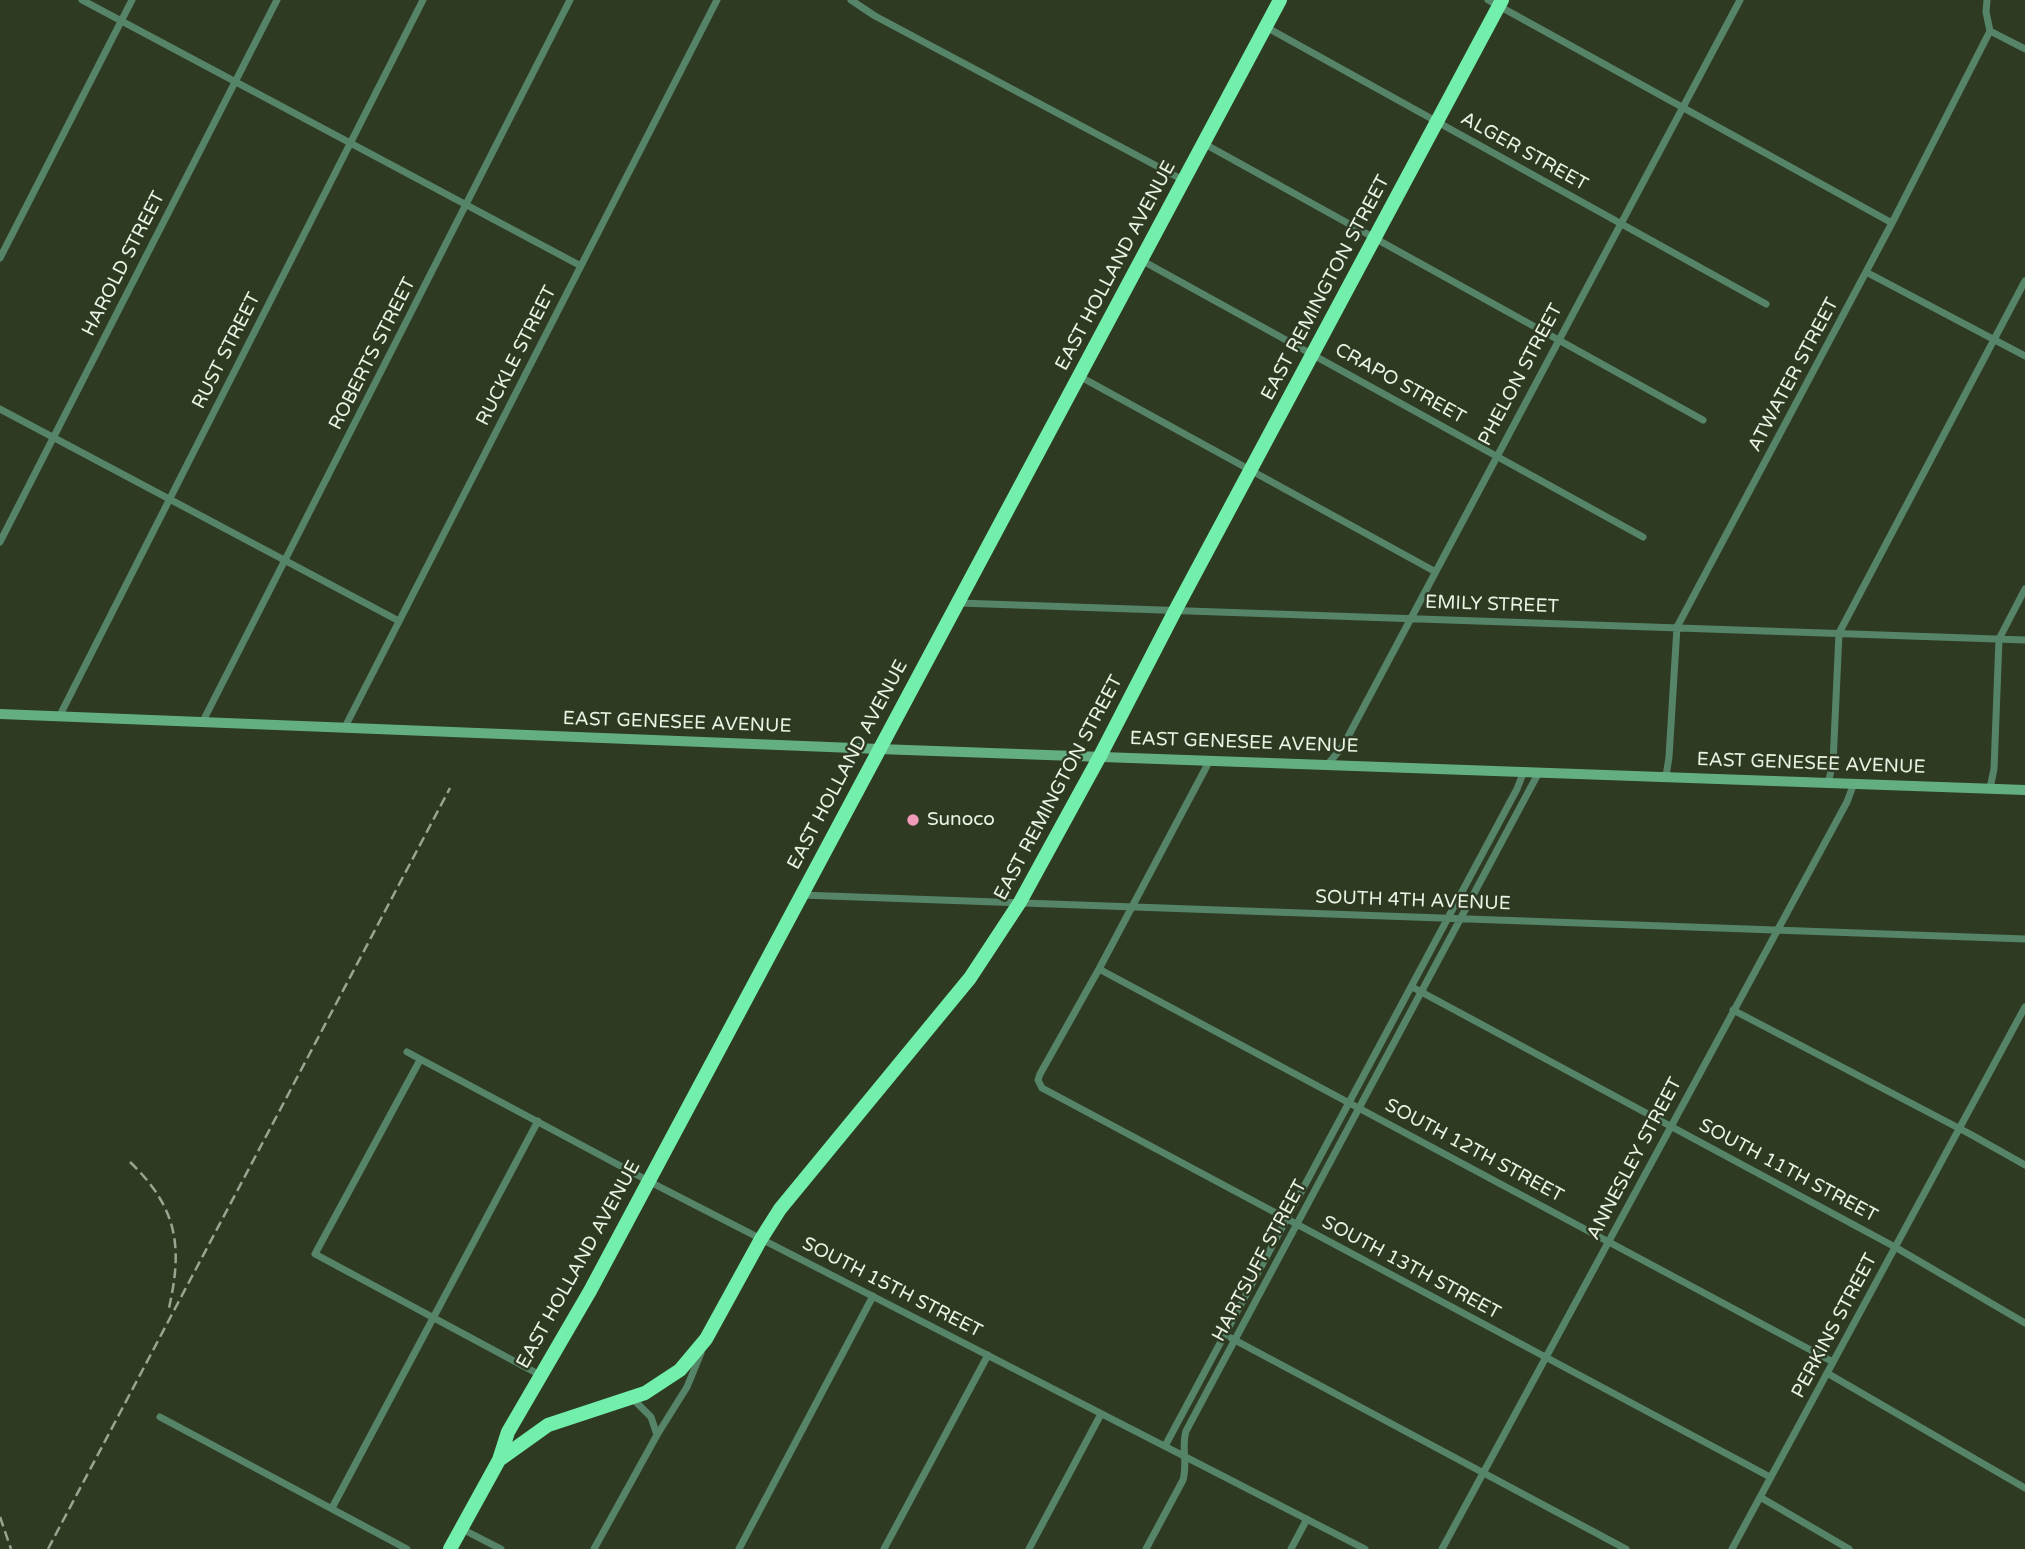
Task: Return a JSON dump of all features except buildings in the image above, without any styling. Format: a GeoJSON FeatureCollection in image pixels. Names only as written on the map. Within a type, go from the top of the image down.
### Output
{"type":"FeatureCollection","features":[{"type":"Feature","properties":{"kind":"highway","name":"EAST HOLLAND AVENUE"},"geometry":{"type":"LineString","coordinates":[[450,1549],[499,1460],[508,1432],[590,1291],[1280,0]]}},
{"type":"Feature","properties":{"kind":"highway","name":"EAST REMINGTON STREET"},"geometry":{"type":"LineString","coordinates":[[499,1460],[548,1425],[645,1393],[669,1379],[689,1361],[706,1339],[780,1209],[970,978],[1020,902],[1100,756],[1175,609],[1437,122],[1496,2]]}},
{"type":"Feature","properties":{"kind":"main road","name":"EAST GENESEE AVENUE"},"geometry":{"type":"LineString","coordinates":[[0,715],[2025,790]]}},
{"type":"Feature","properties":{"kind":"street"},"geometry":{"type":"LineString","coordinates":[[82,0],[581,266]]}},
{"type":"Feature","properties":{"kind":"street"},"geometry":{"type":"LineString","coordinates":[[0,258],[132,0]]}},
{"type":"Feature","properties":{"kind":"street","name":"HAROLD STREET"},"geometry":{"type":"LineString","coordinates":[[0,542],[277,0]]}},
{"type":"Feature","properties":{"kind":"street","name":"RUST STREET"},"geometry":{"type":"LineString","coordinates":[[59,717],[424,0]]}},
{"type":"Feature","properties":{"kind":"street","name":"ROBERTS STREET"},"geometry":{"type":"LineString","coordinates":[[202,723],[570,0]]}},
{"type":"Feature","properties":{"kind":"street","name":"RUCKLE STREET"},"geometry":{"type":"LineString","coordinates":[[345,727],[716,0]]}},
{"type":"Feature","properties":{"kind":"street"},"geometry":{"type":"LineString","coordinates":[[851,0],[875,16],[1184,180]]}},
{"type":"Feature","properties":{"kind":"street","name":"PHELON STREET"},"geometry":{"type":"LineString","coordinates":[[1328,764],[1343,746],[1740,0]]}},
{"type":"Feature","properties":{"kind":"street"},"geometry":{"type":"LineString","coordinates":[[1987,0],[1986,12],[1990,31],[2025,49]]}},
{"type":"Feature","properties":{"kind":"street"},"geometry":{"type":"LineString","coordinates":[[1496,2],[1892,223]]}},
{"type":"Feature","properties":{"kind":"street","name":"ALGER STREET"},"geometry":{"type":"LineString","coordinates":[[1266,27],[1766,304]]}},
{"type":"Feature","properties":{"kind":"street","name":"ATWATER STREET"},"geometry":{"type":"LineString","coordinates":[[1666,776],[1677,627],[1892,223],[1990,31]]}},
{"type":"Feature","properties":{"kind":"street"},"geometry":{"type":"LineString","coordinates":[[1203,143],[1703,420]]}},
{"type":"Feature","properties":{"kind":"street","name":"CRAPO STREET"},"geometry":{"type":"LineString","coordinates":[[1141,260],[1643,537]]}},
{"type":"Feature","properties":{"kind":"street"},"geometry":{"type":"LineString","coordinates":[[1866,272],[2025,356]]}},
{"type":"Feature","properties":{"kind":"street"},"geometry":{"type":"LineString","coordinates":[[1828,783],[1833,764],[1839,633],[2025,281]]}},
{"type":"Feature","properties":{"kind":"street"},"geometry":{"type":"LineString","coordinates":[[1079,376],[1434,571]]}},
{"type":"Feature","properties":{"kind":"street"},"geometry":{"type":"LineString","coordinates":[[0,409],[399,621]]}},
{"type":"Feature","properties":{"kind":"street"},"geometry":{"type":"LineString","coordinates":[[1990,788],[1994,769],[1999,639],[2025,589]]}},
{"type":"Feature","properties":{"kind":"street","name":"EMILY STREET"},"geometry":{"type":"LineString","coordinates":[[957,603],[2025,640]]}},
{"type":"Feature","properties":{"kind":"street"},"geometry":{"type":"LineString","coordinates":[[1099,969],[1210,760]]}},
{"type":"Feature","properties":{"kind":"street","name":"HARTSUFF STREET"},"geometry":{"type":"LineString","coordinates":[[1166,1446],[1449,918],[1524,771]]}},
{"type":"Feature","properties":{"kind":"street","name":"HARTSUFF STREET"},"geometry":{"type":"LineString","coordinates":[[1146,1549],[1183,1480],[1186,1468],[1183,1441],[1186,1431],[1539,772]]}},
{"type":"Feature","properties":{"kind":"street","name":"ANNESLEY STREET"},"geometry":{"type":"LineString","coordinates":[[1442,1549],[1847,802],[1854,783]]}},
{"type":"Feature","properties":{"kind":"street","name":"SOUTH 4TH AVENUE"},"geometry":{"type":"LineString","coordinates":[[800,895],[2025,939]]}},
{"type":"Feature","properties":{"kind":"street","name":"SOUTH 13TH STREET"},"geometry":{"type":"LineString","coordinates":[[1099,969],[1041,1074],[1039,1085],[1770,1477]]}},
{"type":"Feature","properties":{"kind":"street","name":"SOUTH 12TH STREET"},"geometry":{"type":"LineString","coordinates":[[1099,969],[1833,1362]]}},
{"type":"Feature","properties":{"kind":"street"},"geometry":{"type":"LineString","coordinates":[[1412,986],[1423,992]]}},
{"type":"Feature","properties":{"kind":"street","name":"SOUTH 11TH STREET"},"geometry":{"type":"LineString","coordinates":[[1423,992],[1895,1247],[2025,1323]]}},
{"type":"Feature","properties":{"kind":"street"},"geometry":{"type":"LineString","coordinates":[[1733,1010],[2025,1165]]}},
{"type":"Feature","properties":{"kind":"street","name":"PERKINS STREET"},"geometry":{"type":"LineString","coordinates":[[1732,1549],[2024,1010]]}},
{"type":"Feature","properties":{"kind":"street","name":"SOUTH 15TH STREET"},"geometry":{"type":"LineString","coordinates":[[407,1052],[648,1181],[1365,1549]]}},
{"type":"Feature","properties":{"kind":"street"},"geometry":{"type":"LineString","coordinates":[[420,1060],[315,1254],[540,1375]]}},
{"type":"Feature","properties":{"kind":"street"},"geometry":{"type":"LineString","coordinates":[[332,1508],[538,1121]]}},
{"type":"Feature","properties":{"kind":"street"},"geometry":{"type":"LineString","coordinates":[[739,1549],[873,1297]]}},
{"type":"Feature","properties":{"kind":"street"},"geometry":{"type":"LineString","coordinates":[[1227,1335],[1626,1549]]}},
{"type":"Feature","properties":{"kind":"street"},"geometry":{"type":"LineString","coordinates":[[594,1549],[657,1435],[687,1387],[706,1339]]}},
{"type":"Feature","properties":{"kind":"street"},"geometry":{"type":"LineString","coordinates":[[884,1549],[988,1355]]}},
{"type":"Feature","properties":{"kind":"street"},"geometry":{"type":"LineString","coordinates":[[1827,1373],[2025,1488]]}},
{"type":"Feature","properties":{"kind":"street"},"geometry":{"type":"LineString","coordinates":[[632,1398],[651,1417],[657,1435]]}},
{"type":"Feature","properties":{"kind":"street"},"geometry":{"type":"LineString","coordinates":[[1029,1549],[1101,1414]]}},
{"type":"Feature","properties":{"kind":"street"},"geometry":{"type":"LineString","coordinates":[[160,1417],[407,1549]]}},
{"type":"Feature","properties":{"kind":"street"},"geometry":{"type":"LineString","coordinates":[[1760,1497],[1849,1549]]}},
{"type":"Feature","properties":{"kind":"street"},"geometry":{"type":"LineString","coordinates":[[1291,1549],[1307,1519]]}},
{"type":"Feature","properties":{"kind":"street"},"geometry":{"type":"LineString","coordinates":[[462,1529],[501,1549]]}},
{"type":"Feature","properties":{"kind":"railway"},"geometry":{"type":"LineString","coordinates":[[48,1549],[450,788]]}},
{"type":"Feature","properties":{"kind":"railway"},"geometry":{"type":"LineString","coordinates":[[130,1162],[159,1196],[173,1231],[175,1269],[168,1312]]}},
{"type":"Feature","properties":{"kind":"railway"},"geometry":{"type":"LineString","coordinates":[[0,1517],[11,1549]]}},
{"type":"Feature","properties":{"kind":"place","name":"Sunoco"},"geometry":{"type":"Point","coordinates":[913,820]}}]}
